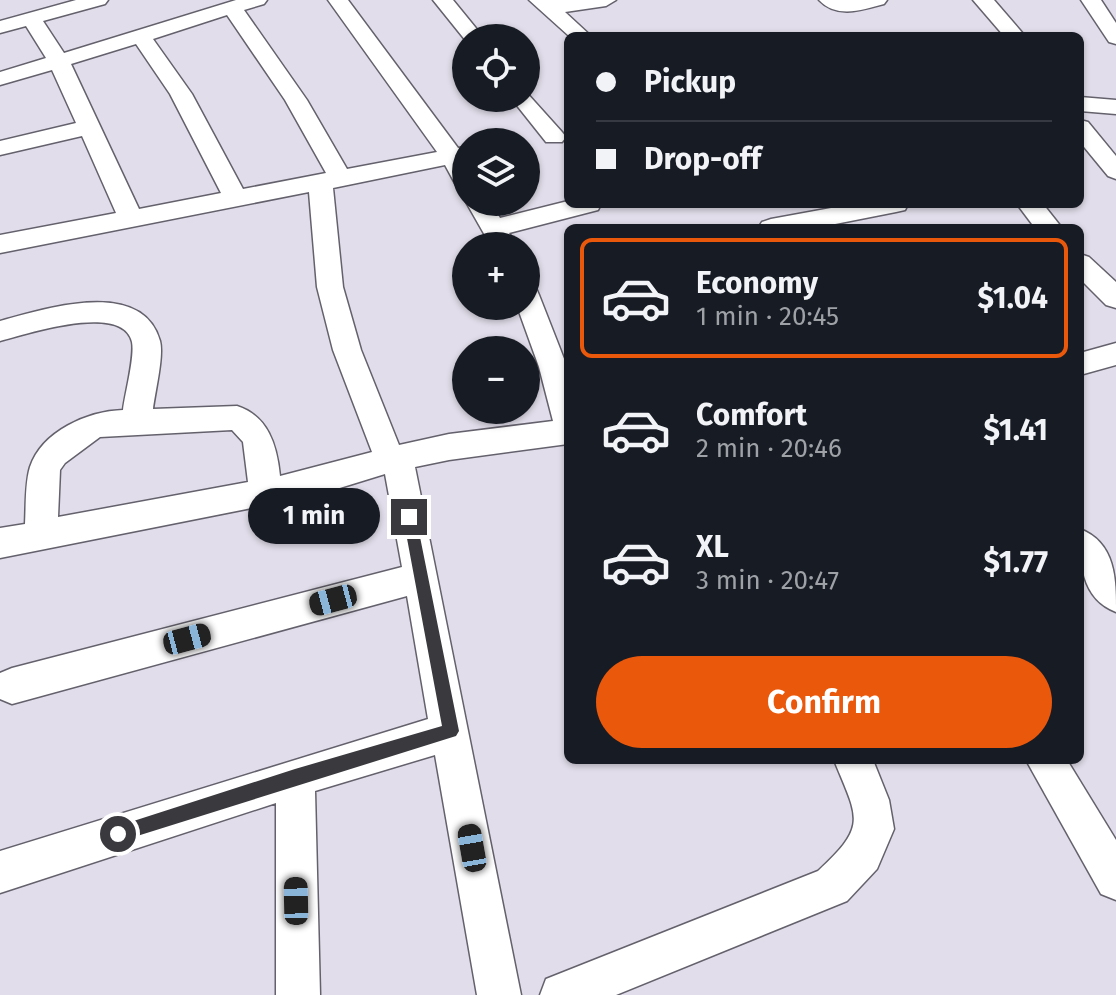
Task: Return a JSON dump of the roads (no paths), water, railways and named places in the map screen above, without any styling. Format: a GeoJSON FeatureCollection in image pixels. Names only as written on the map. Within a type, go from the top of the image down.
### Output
{"type":"FeatureCollection","features":[{"type":"Feature","properties":{"kind":"street"},"geometry":{"type":"LineString","coordinates":[[0,27],[98,0]]}},
{"type":"Feature","properties":{"kind":"street"},"geometry":{"type":"LineString","coordinates":[[0,79],[257,0]]}},
{"type":"Feature","properties":{"kind":"street"},"geometry":{"type":"LineString","coordinates":[[338,0],[452,146]]}},
{"type":"Feature","properties":{"kind":"street"},"geometry":{"type":"LineString","coordinates":[[443,0],[463,24]]}},
{"type":"Feature","properties":{"kind":"street"},"geometry":{"type":"LineString","coordinates":[[544,5],[606,0]]}},
{"type":"Feature","properties":{"kind":"street"},"geometry":{"type":"LineString","coordinates":[[829,0],[845,7],[877,0]]}},
{"type":"Feature","properties":{"kind":"street"},"geometry":{"type":"LineString","coordinates":[[983,0],[1011,32]]}},
{"type":"Feature","properties":{"kind":"street"},"geometry":{"type":"LineString","coordinates":[[1091,0],[1116,38]]}},
{"type":"Feature","properties":{"kind":"street"},"geometry":{"type":"LineString","coordinates":[[544,5],[576,32]]}},
{"type":"Feature","properties":{"kind":"street"},"geometry":{"type":"LineString","coordinates":[[233,9],[296,100],[330,181],[330,287],[347,350],[394,459],[421,577],[499,995]]}},
{"type":"Feature","properties":{"kind":"street"},"geometry":{"type":"LineString","coordinates":[[31,18],[59,61],[131,218]]}},
{"type":"Feature","properties":{"kind":"street"},"geometry":{"type":"LineString","coordinates":[[141,37],[181,94],[236,199]]}},
{"type":"Feature","properties":{"kind":"street"},"geometry":{"type":"LineString","coordinates":[[1084,104],[1116,107]]}},
{"type":"Feature","properties":{"kind":"street"},"geometry":{"type":"LineString","coordinates":[[536,112],[561,136]]}},
{"type":"Feature","properties":{"kind":"street"},"geometry":{"type":"LineString","coordinates":[[0,148],[91,127]]}},
{"type":"Feature","properties":{"kind":"street"},"geometry":{"type":"LineString","coordinates":[[1084,132],[1116,171]]}},
{"type":"Feature","properties":{"kind":"street"},"geometry":{"type":"LineString","coordinates":[[540,140],[561,136]]}},
{"type":"Feature","properties":{"kind":"street"},"geometry":{"type":"LineString","coordinates":[[0,244],[452,156]]}},
{"type":"Feature","properties":{"kind":"street"},"geometry":{"type":"LineString","coordinates":[[512,232],[578,208]]}},
{"type":"Feature","properties":{"kind":"street"},"geometry":{"type":"LineString","coordinates":[[792,224],[875,208]]}},
{"type":"Feature","properties":{"kind":"street"},"geometry":{"type":"LineString","coordinates":[[1032,208],[1046,224]]}},
{"type":"Feature","properties":{"kind":"street"},"geometry":{"type":"LineString","coordinates":[[1084,268],[1116,298]]}},
{"type":"Feature","properties":{"kind":"street"},"geometry":{"type":"LineString","coordinates":[[0,331],[79,311],[118,315],[132,321],[145,333],[147,344],[136,421]]}},
{"type":"Feature","properties":{"kind":"street"},"geometry":{"type":"LineString","coordinates":[[535,320],[564,407]]}},
{"type":"Feature","properties":{"kind":"street"},"geometry":{"type":"LineString","coordinates":[[1098,359],[1116,383]]}},
{"type":"Feature","properties":{"kind":"street"},"geometry":{"type":"LineString","coordinates":[[40,535],[45,468],[67,441],[93,426],[136,421],[237,418],[252,426],[259,439],[265,492]]}},
{"type":"Feature","properties":{"kind":"street"},"geometry":{"type":"LineString","coordinates":[[0,543],[317,482],[394,459],[449,447],[564,433]]}},
{"type":"Feature","properties":{"kind":"street"},"geometry":{"type":"LineString","coordinates":[[1084,550],[1116,596]]}},
{"type":"Feature","properties":{"kind":"street"},"geometry":{"type":"LineString","coordinates":[[12,686],[421,577]]}},
{"type":"Feature","properties":{"kind":"street"},"geometry":{"type":"LineString","coordinates":[[0,872],[295,777],[451,731]]}},
{"type":"Feature","properties":{"kind":"street"},"geometry":{"type":"LineString","coordinates":[[562,995],[832,886],[861,860],[873,838],[875,818],[855,764]]}},
{"type":"Feature","properties":{"kind":"street"},"geometry":{"type":"LineString","coordinates":[[1047,764],[1116,879]]}},
{"type":"Feature","properties":{"kind":"street"},"geometry":{"type":"LineString","coordinates":[[295,777],[298,995]]}}]}
